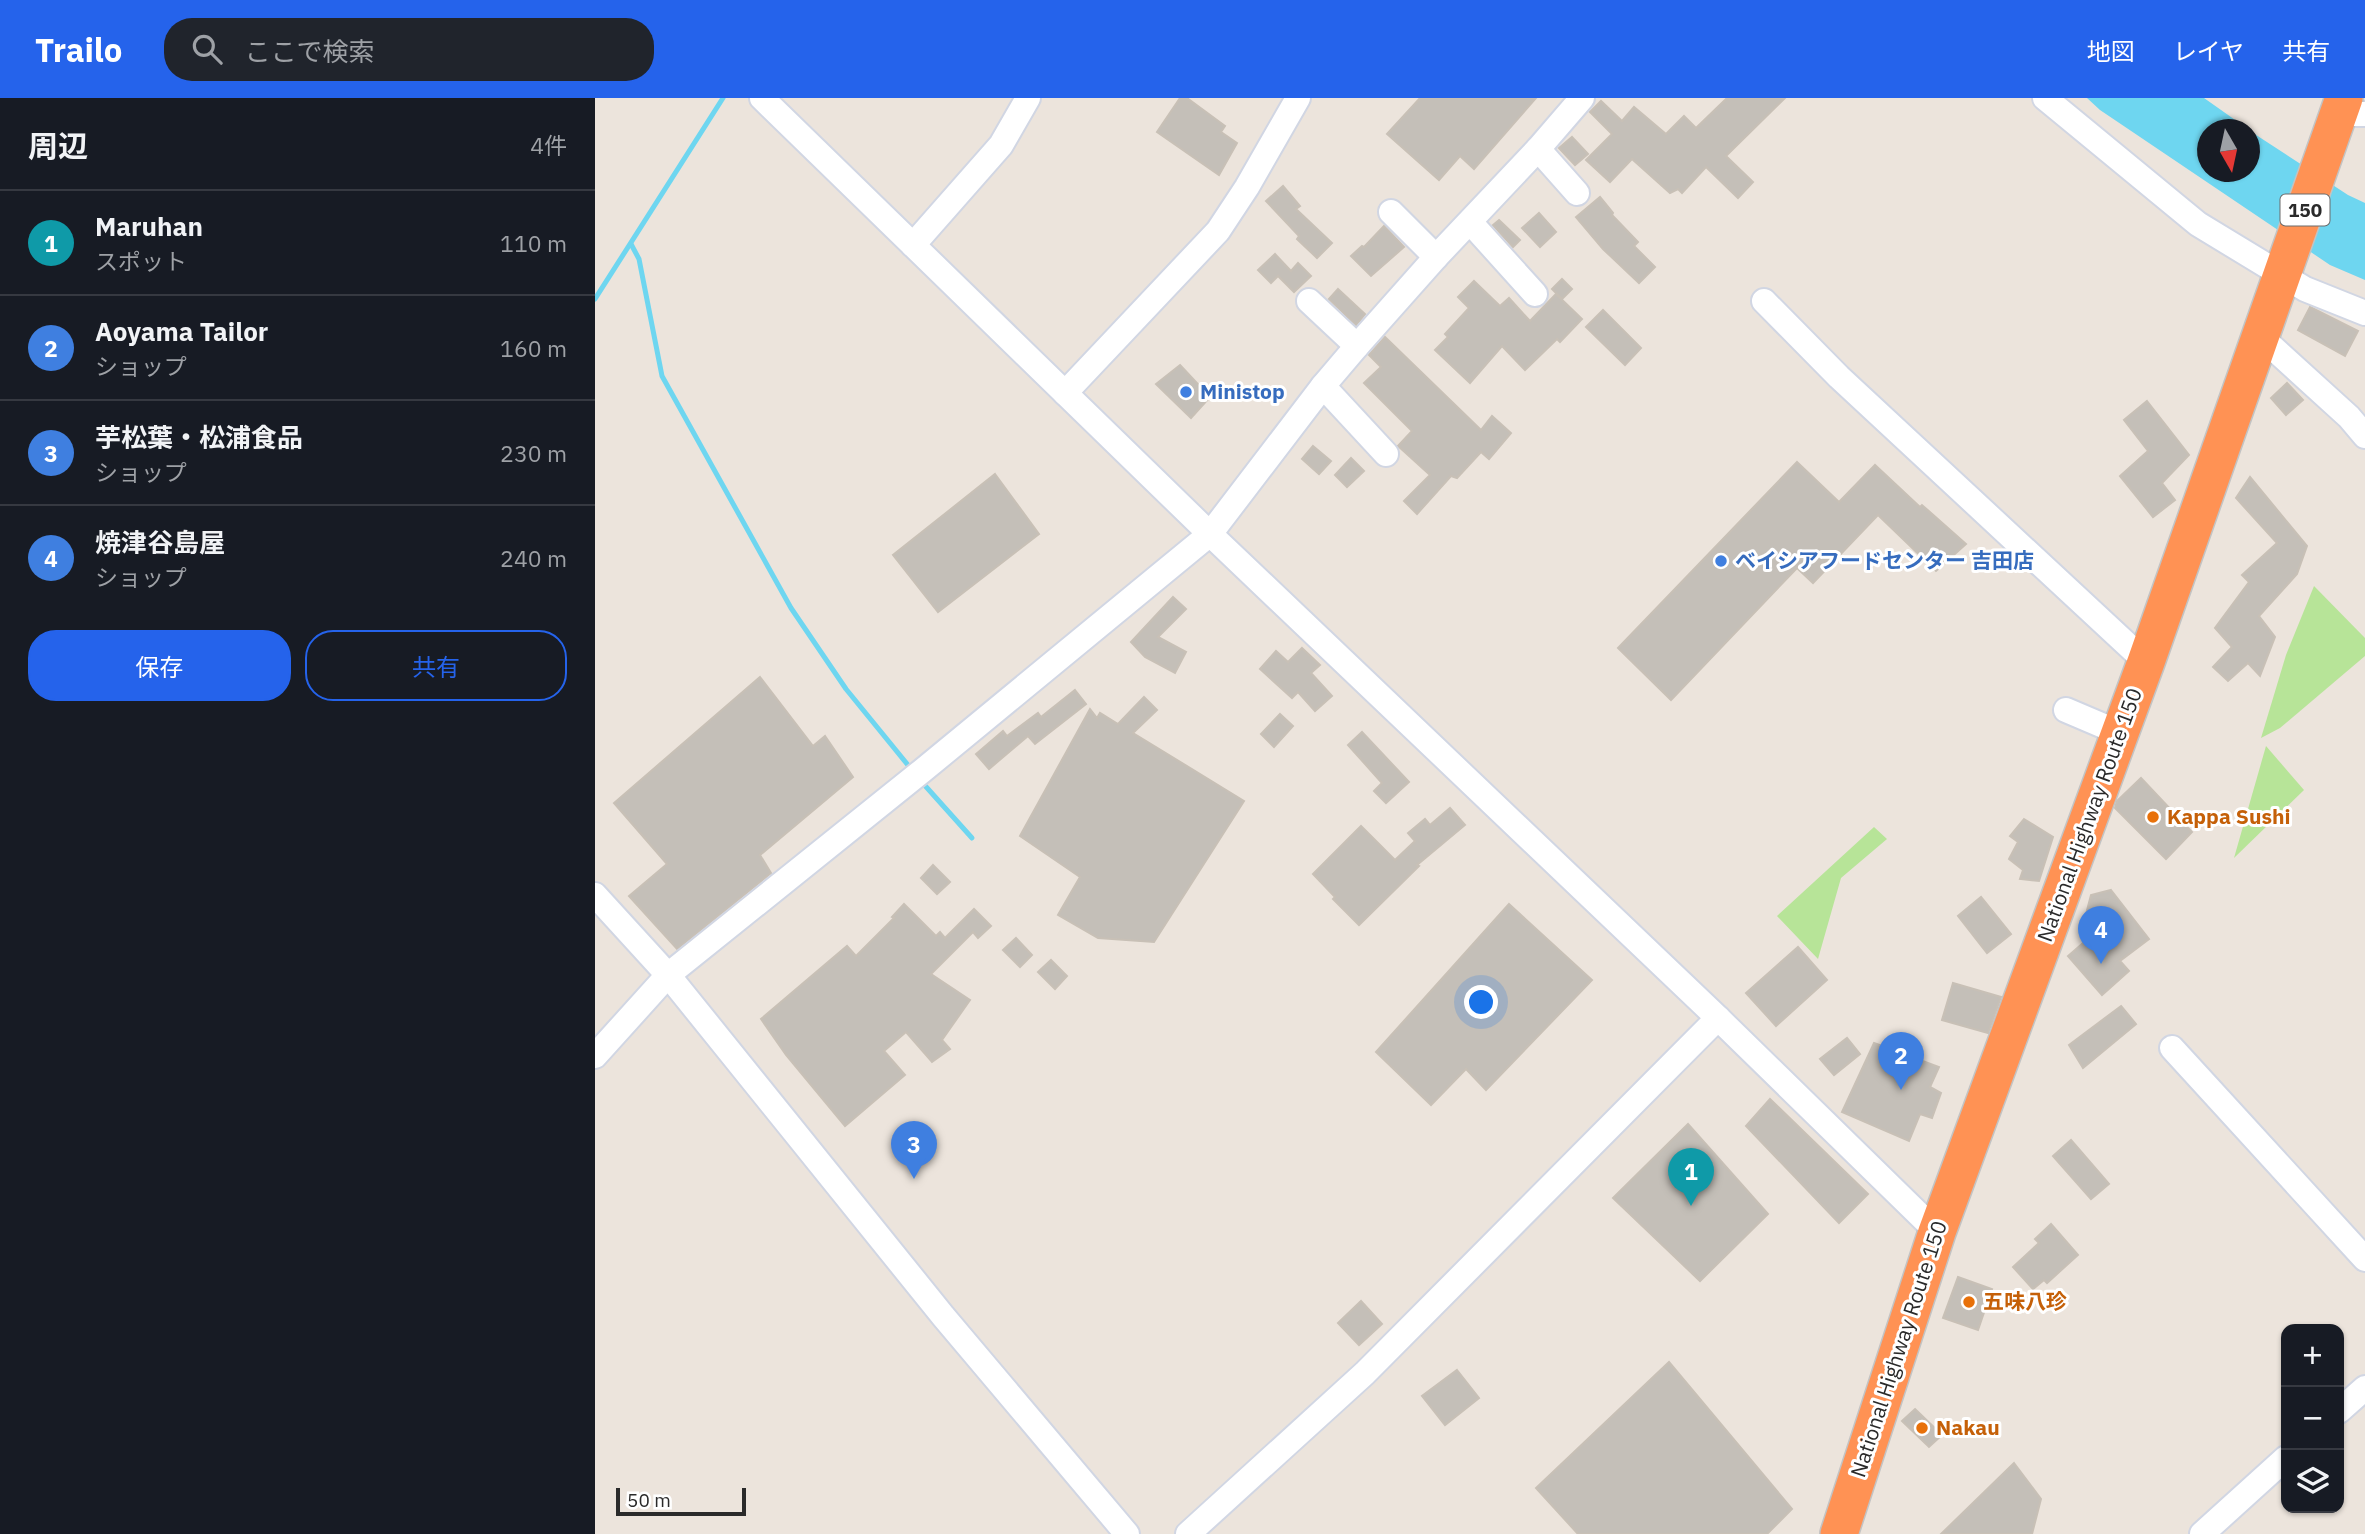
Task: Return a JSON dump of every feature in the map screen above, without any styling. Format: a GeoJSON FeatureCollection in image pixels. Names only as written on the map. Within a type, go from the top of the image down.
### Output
{"type":"FeatureCollection","features":[{"type":"Feature","properties":{"kind":"highway","name":"National Highway Route 150"},"geometry":{"type":"LineString","coordinates":[[1843,1532],[1937,1232],[2146,662],[2326,152],[2349,108]]}},
{"type":"Feature","properties":{"kind":"street"},"geometry":{"type":"LineString","coordinates":[[762,98],[1210,534],[1937,1232]]}},
{"type":"Feature","properties":{"kind":"street"},"geometry":{"type":"LineString","coordinates":[[913,245],[1001,145],[1028,98]]}},
{"type":"Feature","properties":{"kind":"street"},"geometry":{"type":"LineString","coordinates":[[1065,393],[1218,231],[1247,187],[1298,98]]}},
{"type":"Feature","properties":{"kind":"street"},"geometry":{"type":"LineString","coordinates":[[595,1056],[668,975],[1210,534],[1323,386],[1357,346],[1582,98]]}},
{"type":"Feature","properties":{"kind":"street"},"geometry":{"type":"LineString","coordinates":[[2045,98],[2198,224],[2283,272],[2305,289],[2365,313]]}},
{"type":"Feature","properties":{"kind":"street"},"geometry":{"type":"LineString","coordinates":[[1538,149],[1577,193]]}},
{"type":"Feature","properties":{"kind":"street"},"geometry":{"type":"LineString","coordinates":[[1391,212],[1436,257]]}},
{"type":"Feature","properties":{"kind":"street"},"geometry":{"type":"LineString","coordinates":[[1470,222],[1535,294]]}},
{"type":"Feature","properties":{"kind":"street"},"geometry":{"type":"LineString","coordinates":[[1309,301],[1357,346]]}},
{"type":"Feature","properties":{"kind":"street"},"geometry":{"type":"LineString","coordinates":[[1765,301],[1839,377],[2146,662]]}},
{"type":"Feature","properties":{"kind":"street"},"geometry":{"type":"LineString","coordinates":[[2261,337],[2349,417],[2365,436]]}},
{"type":"Feature","properties":{"kind":"street"},"geometry":{"type":"LineString","coordinates":[[1323,386],[1386,454]]}},
{"type":"Feature","properties":{"kind":"street"},"geometry":{"type":"LineString","coordinates":[[2066,710],[2120,733]]}},
{"type":"Feature","properties":{"kind":"street"},"geometry":{"type":"LineString","coordinates":[[595,895],[668,975],[943,1317],[1127,1534]]}},
{"type":"Feature","properties":{"kind":"street"},"geometry":{"type":"LineString","coordinates":[[1188,1534],[1365,1373],[1717,1018]]}},
{"type":"Feature","properties":{"kind":"street"},"geometry":{"type":"LineString","coordinates":[[2172,1048],[2365,1259]]}},
{"type":"Feature","properties":{"kind":"street"},"geometry":{"type":"LineString","coordinates":[[2344,1407],[2365,1388]]}},
{"type":"Feature","properties":{"kind":"street"},"geometry":{"type":"LineString","coordinates":[[2201,1534],[2281,1462]]}},
{"type":"Feature","properties":{"kind":"green space"},"geometry":{"type":"Polygon","coordinates":[[[2314,586],[2365,638],[2365,656],[2280,728],[2261,738],[2286,655],[2314,586]]]}},
{"type":"Feature","properties":{"kind":"green space"},"geometry":{"type":"Polygon","coordinates":[[[2266,746],[2304,790],[2234,858],[2266,746]]]}},
{"type":"Feature","properties":{"kind":"green space"},"geometry":{"type":"Polygon","coordinates":[[[1874,827],[1887,839],[1841,878],[1818,959],[1777,916],[1874,827]]]}},
{"type":"Feature","properties":{"kind":"water"},"geometry":{"type":"Polygon","coordinates":[[[2087,98],[2204,98],[2234,119],[2197,119],[2197,175],[2100,110],[2087,98]]]}},
{"type":"Feature","properties":{"kind":"water"},"geometry":{"type":"Polygon","coordinates":[[[2260,138],[2348,195],[2365,203],[2365,280],[2330,265],[2207,182],[2260,182],[2260,138]]]}},
{"type":"Feature","properties":{"kind":"building"},"geometry":{"type":"Polygon","coordinates":[[[1180,98],[1187,98],[1225,126],[1221,132],[1237,143],[1219,175],[1157,132],[1180,98]]]}},
{"type":"Feature","properties":{"kind":"building"},"geometry":{"type":"Polygon","coordinates":[[[1420,98],[1536,98],[1474,169],[1460,156],[1439,180],[1387,134],[1420,98]]]}},
{"type":"Feature","properties":{"kind":"building"},"geometry":{"type":"Polygon","coordinates":[[[1727,98],[1785,98],[1726,156],[1753,182],[1738,198],[1706,167],[1682,193],[1678,189],[1670,193],[1632,159],[1610,182],[1586,160],[1612,134],[1590,112],[1601,101],[1622,121],[1634,107],[1666,134],[1684,116],[1696,128],[1727,98]]]}},
{"type":"Feature","properties":{"kind":"building"},"geometry":{"type":"Polygon","coordinates":[[[1572,137],[1588,154],[1575,165],[1559,148],[1572,137]]]}},
{"type":"Feature","properties":{"kind":"building"},"geometry":{"type":"Polygon","coordinates":[[[1283,186],[1300,206],[1296,209],[1332,243],[1317,258],[1297,239],[1299,236],[1266,201],[1283,186]]]}},
{"type":"Feature","properties":{"kind":"building"},"geometry":{"type":"Polygon","coordinates":[[[1600,197],[1612,215],[1638,242],[1634,246],[1655,267],[1639,283],[1603,249],[1576,217],[1600,197]]]}},
{"type":"Feature","properties":{"kind":"building"},"geometry":{"type":"Polygon","coordinates":[[[1539,213],[1556,232],[1540,247],[1522,228],[1539,213]]]}},
{"type":"Feature","properties":{"kind":"building"},"geometry":{"type":"Polygon","coordinates":[[[1499,220],[1520,240],[1513,247],[1493,225],[1499,220]]]}},
{"type":"Feature","properties":{"kind":"building"},"geometry":{"type":"Polygon","coordinates":[[[1384,226],[1404,247],[1371,276],[1351,256],[1384,226]]]}},
{"type":"Feature","properties":{"kind":"building"},"geometry":{"type":"Polygon","coordinates":[[[1275,254],[1291,271],[1298,263],[1311,276],[1294,292],[1278,276],[1271,283],[1258,270],[1275,254]]]}},
{"type":"Feature","properties":{"kind":"building"},"geometry":{"type":"Polygon","coordinates":[[[1562,279],[1572,289],[1562,299],[1552,289],[1562,279]]]}},
{"type":"Feature","properties":{"kind":"building"},"geometry":{"type":"Polygon","coordinates":[[[1474,281],[1500,306],[1509,298],[1530,321],[1556,294],[1582,319],[1560,342],[1557,339],[1525,370],[1502,346],[1470,383],[1435,350],[1448,337],[1445,334],[1469,308],[1458,297],[1474,281]]]}},
{"type":"Feature","properties":{"kind":"building"},"geometry":{"type":"Polygon","coordinates":[[[1338,289],[1365,314],[1356,325],[1329,299],[1338,289]]]}},
{"type":"Feature","properties":{"kind":"building"},"geometry":{"type":"Polygon","coordinates":[[[2310,307],[2358,331],[2345,356],[2298,330],[2310,307]]]}},
{"type":"Feature","properties":{"kind":"building"},"geometry":{"type":"Polygon","coordinates":[[[1603,310],[1641,348],[1625,365],[1586,327],[1603,310]]]}},
{"type":"Feature","properties":{"kind":"building"},"geometry":{"type":"Polygon","coordinates":[[[1385,337],[1481,430],[1492,416],[1511,433],[1489,459],[1481,452],[1457,478],[1451,476],[1417,514],[1404,501],[1430,475],[1398,446],[1412,431],[1364,383],[1381,367],[1369,355],[1385,337]]]}},
{"type":"Feature","properties":{"kind":"building"},"geometry":{"type":"Polygon","coordinates":[[[1180,365],[1210,397],[1191,418],[1156,384],[1180,365]]]}},
{"type":"Feature","properties":{"kind":"building"},"geometry":{"type":"Polygon","coordinates":[[[2287,383],[2303,400],[2286,415],[2271,398],[2287,383]]]}},
{"type":"Feature","properties":{"kind":"building"},"geometry":{"type":"Polygon","coordinates":[[[2147,401],[2189,455],[2162,483],[2175,500],[2153,517],[2120,476],[2148,451],[2124,420],[2147,401]]]}},
{"type":"Feature","properties":{"kind":"building"},"geometry":{"type":"Polygon","coordinates":[[[1313,446],[1331,461],[1319,474],[1302,459],[1313,446]]]}},
{"type":"Feature","properties":{"kind":"building"},"geometry":{"type":"Polygon","coordinates":[[[1351,458],[1364,471],[1347,487],[1335,475],[1351,458]]]}},
{"type":"Feature","properties":{"kind":"building"},"geometry":{"type":"Polygon","coordinates":[[[1797,462],[1839,502],[1875,465],[1920,507],[1922,505],[1966,544],[1936,571],[1878,515],[1813,583],[1797,568],[1671,700],[1618,648],[1797,462]]]}},
{"type":"Feature","properties":{"kind":"building"},"geometry":{"type":"Polygon","coordinates":[[[995,474],[1039,534],[938,612],[893,555],[995,474]]]}},
{"type":"Feature","properties":{"kind":"building"},"geometry":{"type":"Polygon","coordinates":[[[2250,477],[2307,546],[2297,574],[2259,616],[2275,637],[2260,676],[2248,663],[2228,681],[2213,667],[2232,647],[2215,628],[2249,582],[2242,575],[2277,543],[2236,498],[2250,477]]]}},
{"type":"Feature","properties":{"kind":"building"},"geometry":{"type":"Polygon","coordinates":[[[1173,597],[1186,609],[1158,637],[1186,652],[1175,673],[1145,657],[1131,642],[1173,597]]]}},
{"type":"Feature","properties":{"kind":"building"},"geometry":{"type":"Polygon","coordinates":[[[1302,648],[1320,665],[1311,673],[1332,696],[1315,711],[1298,692],[1292,698],[1260,669],[1276,651],[1288,662],[1302,648]]]}},
{"type":"Feature","properties":{"kind":"building"},"geometry":{"type":"Polygon","coordinates":[[[760,677],[813,746],[825,736],[853,777],[760,855],[771,873],[677,949],[629,896],[667,864],[614,803],[760,677]]]}},
{"type":"Feature","properties":{"kind":"building"},"geometry":{"type":"Polygon","coordinates":[[[1075,690],[1086,704],[1035,744],[1028,736],[989,769],[976,754],[1003,731],[1007,736],[1038,713],[1041,717],[1075,690]]]}},
{"type":"Feature","properties":{"kind":"building"},"geometry":{"type":"Polygon","coordinates":[[[1144,697],[1157,710],[1133,733],[1244,801],[1154,942],[1098,938],[1058,915],[1080,877],[1020,836],[1090,709],[1097,718],[1100,713],[1118,724],[1144,697]]]}},
{"type":"Feature","properties":{"kind":"building"},"geometry":{"type":"Polygon","coordinates":[[[1280,714],[1293,726],[1274,747],[1261,734],[1280,714]]]}},
{"type":"Feature","properties":{"kind":"building"},"geometry":{"type":"Polygon","coordinates":[[[1362,732],[1409,782],[1386,803],[1374,791],[1382,783],[1348,745],[1362,732]]]}},
{"type":"Feature","properties":{"kind":"building"},"geometry":{"type":"Polygon","coordinates":[[[2141,778],[2192,832],[2166,859],[2115,808],[2117,801],[2141,778]]]}},
{"type":"Feature","properties":{"kind":"building"},"geometry":{"type":"Polygon","coordinates":[[[1450,808],[1465,825],[1417,865],[1419,866],[1359,925],[1313,874],[1361,826],[1395,860],[1415,841],[1408,833],[1425,819],[1430,825],[1450,808]]]}},
{"type":"Feature","properties":{"kind":"building"},"geometry":{"type":"Polygon","coordinates":[[[2024,819],[2053,837],[2039,881],[2020,879],[2023,870],[2009,859],[2018,842],[2010,836],[2024,819]]]}},
{"type":"Feature","properties":{"kind":"building"},"geometry":{"type":"Polygon","coordinates":[[[933,865],[950,882],[937,894],[921,878],[933,865]]]}},
{"type":"Feature","properties":{"kind":"building"},"geometry":{"type":"Polygon","coordinates":[[[2111,890],[2149,939],[2120,961],[2129,971],[2102,995],[2068,956],[2098,930],[2086,914],[2091,895],[2111,890]]]}},
{"type":"Feature","properties":{"kind":"building"},"geometry":{"type":"Polygon","coordinates":[[[1981,897],[2011,934],[1987,953],[1958,916],[1981,897]]]}},
{"type":"Feature","properties":{"kind":"building"},"geometry":{"type":"Polygon","coordinates":[[[904,904],[936,936],[940,932],[945,938],[974,909],[991,926],[978,938],[973,932],[931,974],[970,1000],[942,1040],[950,1049],[932,1062],[906,1032],[884,1051],[905,1075],[845,1126],[786,1055],[761,1019],[847,946],[856,956],[894,918],[892,917],[904,904]]]}},
{"type":"Feature","properties":{"kind":"building"},"geometry":{"type":"Polygon","coordinates":[[[1509,904],[1592,980],[1486,1090],[1466,1069],[1431,1105],[1376,1052],[1509,904]]]}},
{"type":"Feature","properties":{"kind":"building"},"geometry":{"type":"Polygon","coordinates":[[[1016,938],[1032,955],[1020,967],[1003,950],[1016,938]]]}},
{"type":"Feature","properties":{"kind":"building"},"geometry":{"type":"Polygon","coordinates":[[[1798,947],[1827,980],[1776,1026],[1746,993],[1798,947]]]}},
{"type":"Feature","properties":{"kind":"building"},"geometry":{"type":"Polygon","coordinates":[[[1051,960],[1067,976],[1055,989],[1038,972],[1051,960]]]}},
{"type":"Feature","properties":{"kind":"building"},"geometry":{"type":"Polygon","coordinates":[[[1953,983],[2001,997],[1988,1033],[1942,1020],[1953,983]]]}},
{"type":"Feature","properties":{"kind":"building"},"geometry":{"type":"Polygon","coordinates":[[[2121,1006],[2136,1024],[2083,1068],[2069,1045],[2121,1006]]]}},
{"type":"Feature","properties":{"kind":"building"},"geometry":{"type":"Polygon","coordinates":[[[1847,1038],[1860,1054],[1834,1075],[1820,1059],[1847,1038]]]}},
{"type":"Feature","properties":{"kind":"building"},"geometry":{"type":"Polygon","coordinates":[[[1874,1043],[1939,1067],[1930,1087],[1941,1093],[1932,1118],[1920,1114],[1909,1141],[1842,1112],[1874,1043]]]}},
{"type":"Feature","properties":{"kind":"building"},"geometry":{"type":"Polygon","coordinates":[[[1770,1099],[1868,1194],[1839,1223],[1746,1126],[1770,1099]]]}},
{"type":"Feature","properties":{"kind":"building"},"geometry":{"type":"Polygon","coordinates":[[[1688,1124],[1768,1214],[1700,1281],[1613,1198],[1688,1124]]]}},
{"type":"Feature","properties":{"kind":"building"},"geometry":{"type":"Polygon","coordinates":[[[2071,1140],[2109,1184],[2091,1199],[2053,1156],[2071,1140]]]}},
{"type":"Feature","properties":{"kind":"building"},"geometry":{"type":"Polygon","coordinates":[[[2051,1224],[2078,1255],[2047,1283],[2044,1280],[2033,1289],[2013,1267],[2039,1243],[2035,1239],[2051,1224]]]}},
{"type":"Feature","properties":{"kind":"building"},"geometry":{"type":"Polygon","coordinates":[[[1958,1277],[1992,1289],[1978,1330],[1943,1318],[1958,1277]]]}},
{"type":"Feature","properties":{"kind":"building"},"geometry":{"type":"Polygon","coordinates":[[[1361,1301],[1382,1324],[1359,1345],[1338,1323],[1361,1301]]]}},
{"type":"Feature","properties":{"kind":"building"},"geometry":{"type":"Polygon","coordinates":[[[1669,1362],[1792,1509],[1767,1534],[1578,1534],[1536,1488],[1669,1362]]]}},
{"type":"Feature","properties":{"kind":"building"},"geometry":{"type":"Polygon","coordinates":[[[1457,1370],[1479,1398],[1445,1425],[1422,1396],[1457,1370]]]}},
{"type":"Feature","properties":{"kind":"building"},"geometry":{"type":"Polygon","coordinates":[[[1915,1409],[1942,1435],[1929,1447],[1902,1421],[1915,1409]]]}},
{"type":"Feature","properties":{"kind":"building"},"geometry":{"type":"Polygon","coordinates":[[[2014,1463],[2041,1499],[2032,1534],[1941,1534],[2014,1463]]]}},
{"type":"Feature","properties":{"kind":"waterway"},"geometry":{"type":"LineString","coordinates":[[595,299],[723,98]]}},
{"type":"Feature","properties":{"kind":"waterway"},"geometry":{"type":"LineString","coordinates":[[631,244],[639,259],[662,376],[791,608],[846,689],[912,770]]}},
{"type":"Feature","properties":{"kind":"waterway"},"geometry":{"type":"LineString","coordinates":[[920,780],[972,838]]}},
{"type":"Feature","properties":{"kind":"place","name":"Ministop"},"geometry":{"type":"Point","coordinates":[1186,392]}},
{"type":"Feature","properties":{"kind":"place","name":"ベイシアフードセンター 吉田店"},"geometry":{"type":"Point","coordinates":[1721,561]}},
{"type":"Feature","properties":{"kind":"place","name":"Kappa Sushi"},"geometry":{"type":"Point","coordinates":[2153,817]}},
{"type":"Feature","properties":{"kind":"place","name":"焼津谷島屋"},"geometry":{"type":"Point","coordinates":[2101,964]}},
{"type":"Feature","properties":{"kind":"place","name":"Aoyama Tailor"},"geometry":{"type":"Point","coordinates":[1901,1090]}},
{"type":"Feature","properties":{"kind":"place","name":"芋松葉・松浦食品"},"geometry":{"type":"Point","coordinates":[914,1179]}},
{"type":"Feature","properties":{"kind":"place","name":"Maruhan"},"geometry":{"type":"Point","coordinates":[1691,1206]}},
{"type":"Feature","properties":{"kind":"place","name":"五味八珍"},"geometry":{"type":"Point","coordinates":[1969,1302]}},
{"type":"Feature","properties":{"kind":"place","name":"Nakau"},"geometry":{"type":"Point","coordinates":[1922,1428]}}]}
